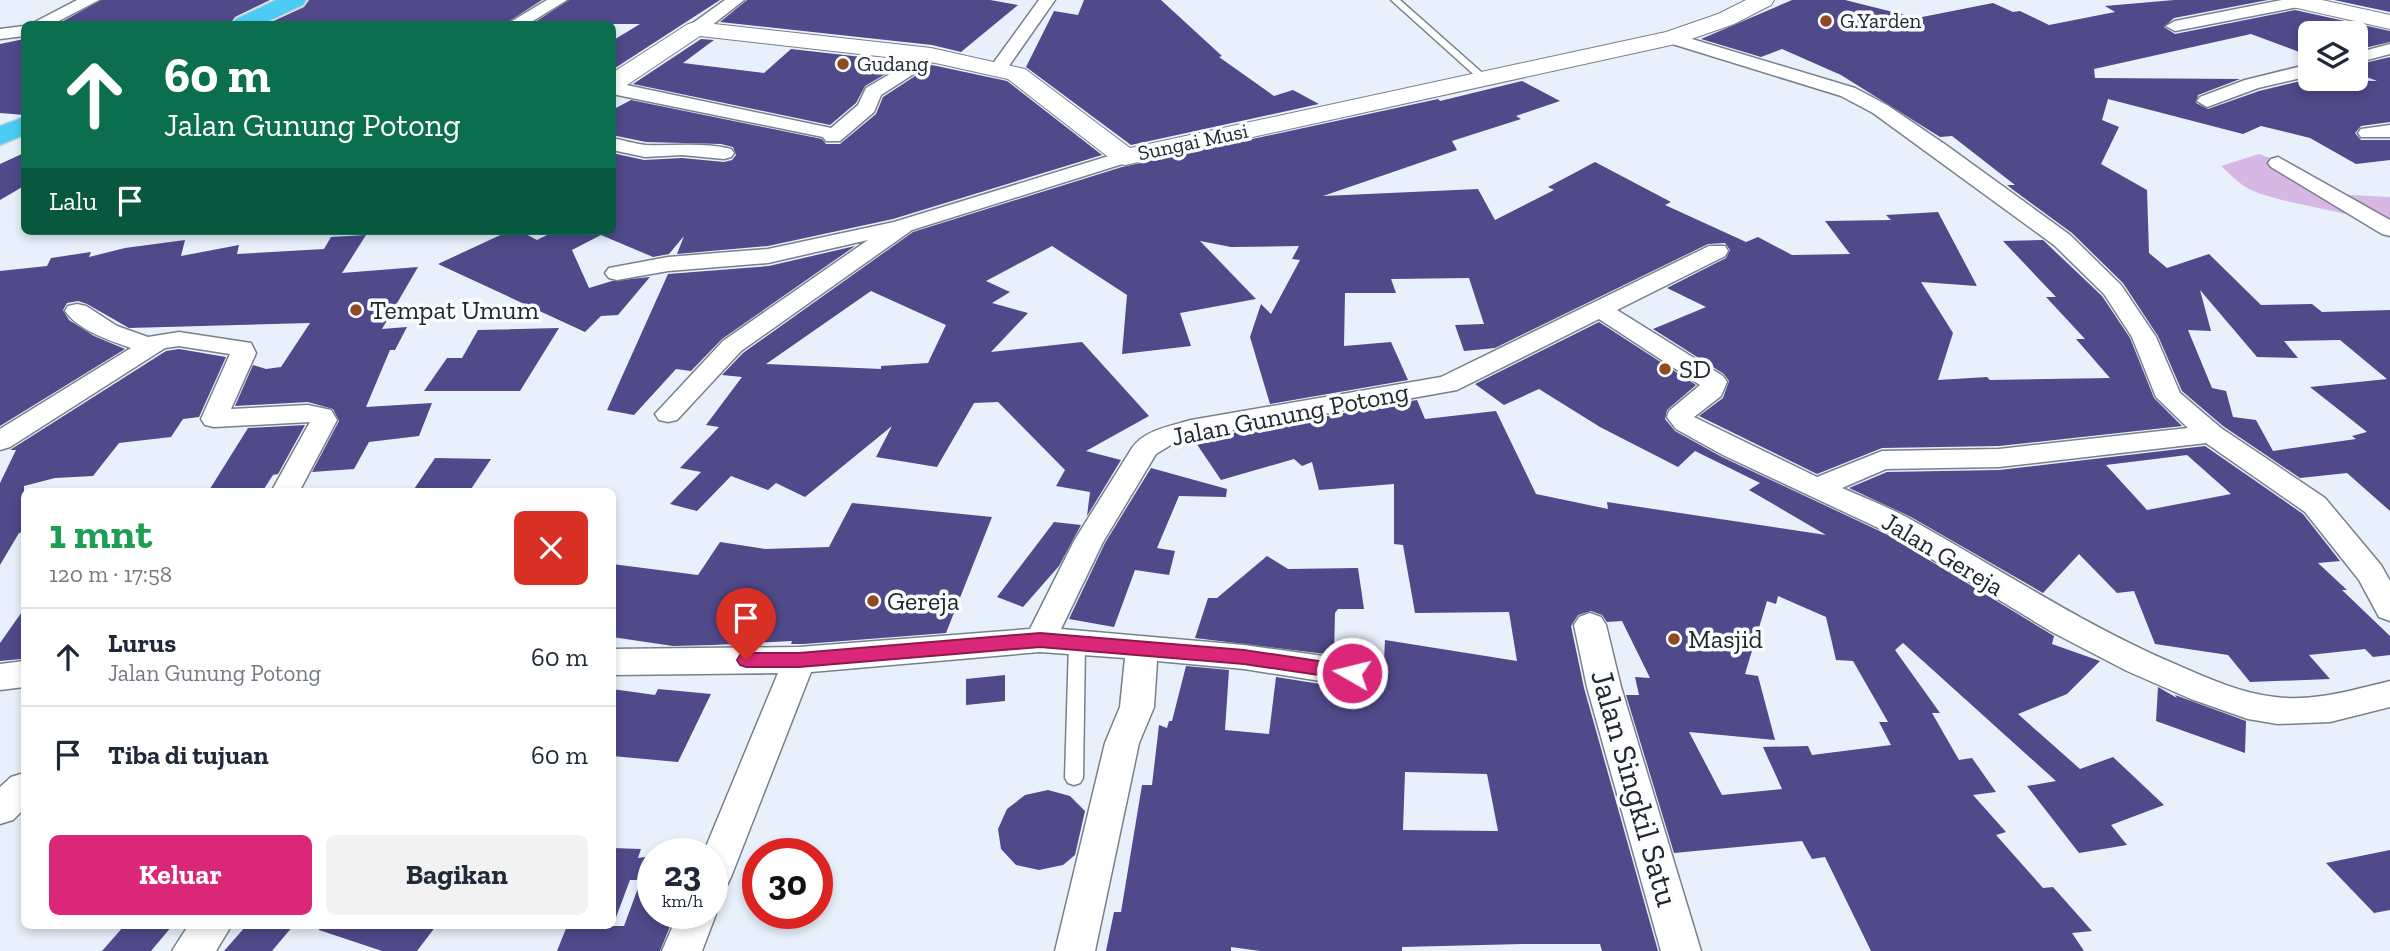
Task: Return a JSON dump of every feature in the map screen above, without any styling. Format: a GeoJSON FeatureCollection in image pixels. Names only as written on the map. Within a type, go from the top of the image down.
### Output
{"type":"FeatureCollection","features":[{"type":"Feature","properties":{"kind":"highway"},"geometry":{"type":"LineString","coordinates":[[250,21],[295,0]]}},
{"type":"Feature","properties":{"kind":"highway"},"geometry":{"type":"LineString","coordinates":[[0,136],[21,126]]}},
{"type":"Feature","properties":{"kind":"street"},"geometry":{"type":"LineString","coordinates":[[46,21],[91,0]]}},
{"type":"Feature","properties":{"kind":"street"},"geometry":{"type":"LineString","coordinates":[[521,21],[559,0]]}},
{"type":"Feature","properties":{"kind":"street"},"geometry":{"type":"LineString","coordinates":[[616,83],[736,0]]}},
{"type":"Feature","properties":{"kind":"street"},"geometry":{"type":"LineString","coordinates":[[998,69],[1047,0]]}},
{"type":"Feature","properties":{"kind":"street","name":"Sungai Musi"},"geometry":{"type":"LineString","coordinates":[[696,29],[931,55],[998,69],[1027,80],[1125,157],[1672,38],[1726,19],[1763,0]]}},
{"type":"Feature","properties":{"kind":"street"},"geometry":{"type":"LineString","coordinates":[[2175,26],[2301,2],[2390,22]]}},
{"type":"Feature","properties":{"kind":"street"},"geometry":{"type":"LineString","coordinates":[[0,34],[21,31]]}},
{"type":"Feature","properties":{"kind":"street"},"geometry":{"type":"LineString","coordinates":[[1672,38],[1848,92],[1880,109],[1939,149],[2046,228],[2085,261],[2113,290],[2144,337],[2169,397],[2211,434],[2315,505],[2370,573],[2390,609]]}},
{"type":"Feature","properties":{"kind":"street"},"geometry":{"type":"LineString","coordinates":[[2368,55],[2390,49]]}},
{"type":"Feature","properties":{"kind":"street"},"geometry":{"type":"LineString","coordinates":[[616,87],[828,134],[867,108],[873,93],[931,55]]}},
{"type":"Feature","properties":{"kind":"street"},"geometry":{"type":"LineString","coordinates":[[2207,101],[2252,84],[2298,73]]}},
{"type":"Feature","properties":{"kind":"street"},"geometry":{"type":"LineString","coordinates":[[2368,133],[2390,131]]}},
{"type":"Feature","properties":{"kind":"street"},"geometry":{"type":"LineString","coordinates":[[616,145],[645,151]]}},
{"type":"Feature","properties":{"kind":"street"},"geometry":{"type":"LineString","coordinates":[[616,163],[645,151],[682,149],[724,153]]}},
{"type":"Feature","properties":{"kind":"street"},"geometry":{"type":"LineString","coordinates":[[617,273],[668,264],[768,257],[904,225],[1125,157]]}},
{"type":"Feature","properties":{"kind":"street"},"geometry":{"type":"LineString","coordinates":[[2278,163],[2390,229]]}},
{"type":"Feature","properties":{"kind":"street"},"geometry":{"type":"LineString","coordinates":[[668,414],[732,346],[904,225]]}},
{"type":"Feature","properties":{"kind":"street","name":"Jalan Gunung Potong"},"geometry":{"type":"LineString","coordinates":[[1040,640],[1089,541],[1146,448],[1152,443],[1191,429],[1448,384],[1717,251]]}},
{"type":"Feature","properties":{"kind":"street","name":"Jalan Gereja"},"geometry":{"type":"LineString","coordinates":[[1600,309],[1714,382],[1712,390],[1682,411],[1680,417],[1685,423],[1733,449],[1866,509],[1928,541],[2063,624],[2138,662],[2248,706],[2277,711],[2310,712],[2390,694]]}},
{"type":"Feature","properties":{"kind":"street"},"geometry":{"type":"LineString","coordinates":[[77,311],[108,331],[151,346]]}},
{"type":"Feature","properties":{"kind":"street"},"geometry":{"type":"LineString","coordinates":[[0,441],[151,346],[172,339],[244,350],[215,419],[308,413],[322,416],[324,420],[287,488]]}},
{"type":"Feature","properties":{"kind":"street"},"geometry":{"type":"LineString","coordinates":[[1817,488],[1882,460],[1999,458],[2211,434]]}},
{"type":"Feature","properties":{"kind":"street","name":"Jalan Singkil Satu"},"geometry":{"type":"LineString","coordinates":[[1590,625],[1604,687],[1681,951]]}},
{"type":"Feature","properties":{"kind":"street"},"geometry":{"type":"LineString","coordinates":[[616,662],[799,660],[1040,640],[1244,657],[1352,673]]}},
{"type":"Feature","properties":{"kind":"street"},"geometry":{"type":"LineString","coordinates":[[1075,951],[1122,743],[1137,707],[1142,647]]}},
{"type":"Feature","properties":{"kind":"street"},"geometry":{"type":"LineString","coordinates":[[728,838],[799,660]]}},
{"type":"Feature","properties":{"kind":"street"},"geometry":{"type":"LineString","coordinates":[[0,677],[21,674]]}},
{"type":"Feature","properties":{"kind":"street"},"geometry":{"type":"LineString","coordinates":[[0,809],[21,791]]}},
{"type":"Feature","properties":{"kind":"street"},"geometry":{"type":"LineString","coordinates":[[191,951],[209,929]]}},
{"type":"Feature","properties":{"kind":"street"},"geometry":{"type":"LineString","coordinates":[[682,951],[691,929]]}},
{"type":"Feature","properties":{"kind":"lane"},"geometry":{"type":"LineString","coordinates":[[1395,0],[1485,79]]}},
{"type":"Feature","properties":{"kind":"lane"},"geometry":{"type":"LineString","coordinates":[[1073,778],[1077,644]]}},
{"type":"Feature","properties":{"kind":"shaded area"},"geometry":{"type":"Polygon","coordinates":[[[2259,154],[2305,171],[2330,194],[2390,197],[2390,232],[2359,218],[2285,201],[2251,190],[2221,166],[2259,154]]]}},
{"type":"Feature","properties":{"kind":"building"},"geometry":{"type":"Polygon","coordinates":[[[101,0],[270,0],[235,17],[232,21],[63,21],[101,0]]]}},
{"type":"Feature","properties":{"kind":"building"},"geometry":{"type":"Polygon","coordinates":[[[309,0],[542,0],[510,21],[274,21],[304,7],[309,0]]]}},
{"type":"Feature","properties":{"kind":"building"},"geometry":{"type":"Polygon","coordinates":[[[569,0],[720,0],[616,67],[616,39],[640,24],[616,24],[616,21],[537,21],[569,0]]]}},
{"type":"Feature","properties":{"kind":"building"},"geometry":{"type":"Polygon","coordinates":[[[747,0],[990,0],[1018,5],[961,52],[932,45],[720,22],[747,0]]]}},
{"type":"Feature","properties":{"kind":"building"},"geometry":{"type":"Polygon","coordinates":[[[1084,0],[1161,0],[1222,56],[1219,57],[1274,96],[1293,90],[1319,104],[1131,145],[1026,67],[1054,11],[1078,15],[1084,0]]]}},
{"type":"Feature","properties":{"kind":"building"},"geometry":{"type":"Polygon","coordinates":[[[1792,0],[1845,0],[1917,18],[1993,3],[2013,12],[2020,11],[2049,25],[2115,12],[2105,6],[2174,0],[2268,0],[2174,18],[2164,27],[2175,34],[2295,10],[2345,21],[2298,21],[2298,52],[2251,34],[2094,69],[2095,78],[2240,79],[2198,95],[2196,103],[2208,109],[2259,91],[2298,82],[2298,91],[2368,91],[2368,81],[2377,81],[2368,78],[2368,62],[2390,57],[2390,122],[2361,126],[2355,133],[2361,140],[2390,140],[2390,160],[2356,164],[2310,138],[2261,126],[2243,134],[2108,99],[2102,120],[2119,127],[2101,164],[2147,190],[2149,253],[2167,268],[2209,254],[2261,305],[2312,304],[2322,312],[2390,310],[2390,511],[2347,473],[2300,478],[2223,426],[2182,391],[2158,336],[2123,283],[2072,233],[2007,185],[2015,185],[1952,136],[1940,137],[1841,75],[1782,49],[1761,57],[1701,39],[1792,0]],[[2200,290],[2211,331],[2188,330],[2212,388],[2226,391],[2233,417],[2256,420],[2273,451],[2356,439],[2352,436],[2367,432],[2310,387],[2387,379],[2340,340],[2284,341],[2298,358],[2257,357],[2200,290]]]}},
{"type":"Feature","properties":{"kind":"building"},"geometry":{"type":"Polygon","coordinates":[[[2334,0],[2390,0],[2390,12],[2334,0]]]}},
{"type":"Feature","properties":{"kind":"building"},"geometry":{"type":"Polygon","coordinates":[[[2368,26],[2390,31],[2390,42],[2368,47],[2368,26]]]}},
{"type":"Feature","properties":{"kind":"building"},"geometry":{"type":"Polygon","coordinates":[[[701,39],[714,40],[683,63],[764,73],[791,49],[906,62],[865,86],[856,103],[830,125],[633,84],[701,39]]]}},
{"type":"Feature","properties":{"kind":"building"},"geometry":{"type":"Polygon","coordinates":[[[21,40],[21,115],[0,113],[0,44],[21,40]]]}},
{"type":"Feature","properties":{"kind":"building"},"geometry":{"type":"Polygon","coordinates":[[[932,65],[1007,81],[1102,155],[893,219],[768,246],[677,254],[684,236],[669,254],[653,257],[601,235],[616,235],[616,154],[644,160],[682,158],[724,162],[732,160],[736,155],[733,147],[721,144],[646,142],[616,136],[616,108],[631,100],[822,139],[826,144],[840,144],[876,114],[883,97],[932,65]]]}},
{"type":"Feature","properties":{"kind":"building"},"geometry":{"type":"Polygon","coordinates":[[[1522,81],[1560,101],[1516,116],[1521,119],[1452,141],[1457,150],[1323,196],[1478,189],[1495,220],[1554,190],[1548,187],[1595,162],[1671,202],[1665,205],[1746,242],[1758,237],[1792,255],[1850,254],[1825,221],[1891,220],[1886,215],[1938,212],[1977,286],[1921,282],[1953,333],[1938,380],[1987,377],[1990,380],[2110,378],[2076,339],[2085,339],[2046,297],[2056,297],[2003,241],[2043,240],[2102,296],[2130,338],[2154,398],[2182,426],[1999,446],[1882,448],[1817,474],[1699,416],[1723,398],[1729,381],[1724,374],[1653,329],[1706,307],[1667,288],[1726,258],[1730,250],[1725,243],[1708,244],[1495,348],[1464,351],[1455,325],[1484,324],[1469,278],[1391,279],[1396,293],[1345,293],[1344,346],[1391,342],[1408,380],[1270,404],[1250,337],[1261,304],[1271,314],[1300,260],[1292,259],[1299,246],[1231,247],[1200,241],[1256,299],[1180,313],[1191,346],[1122,354],[1127,295],[1052,246],[986,281],[1010,292],[992,303],[1028,313],[991,352],[1082,342],[1149,416],[1086,451],[1121,460],[1087,516],[1090,492],[1056,486],[1065,470],[998,402],[974,403],[937,467],[876,457],[892,426],[805,497],[776,483],[768,490],[731,476],[697,511],[670,504],[701,472],[680,468],[719,427],[706,425],[742,377],[722,375],[743,353],[913,232],[1122,167],[1438,99],[1440,101],[1522,81]],[[871,291],[766,364],[881,369],[881,366],[928,363],[946,325],[871,291]]]}},
{"type":"Feature","properties":{"kind":"building"},"geometry":{"type":"Polygon","coordinates":[[[21,154],[21,188],[0,200],[0,164],[21,154]]]}},
{"type":"Feature","properties":{"kind":"building"},"geometry":{"type":"Polygon","coordinates":[[[366,235],[342,273],[418,267],[382,329],[407,327],[395,350],[390,350],[366,407],[432,403],[419,436],[369,442],[354,469],[312,472],[339,421],[333,409],[308,402],[235,406],[253,365],[266,369],[281,367],[310,323],[129,328],[78,301],[67,303],[63,310],[69,320],[94,336],[125,349],[0,426],[0,271],[47,266],[51,258],[91,252],[89,257],[125,248],[185,240],[181,256],[239,245],[237,254],[324,249],[331,237],[366,235]]]}},
{"type":"Feature","properties":{"kind":"building"},"geometry":{"type":"Polygon","coordinates":[[[500,235],[528,235],[537,240],[547,235],[601,235],[572,250],[589,288],[612,281],[650,277],[618,315],[601,316],[585,332],[438,264],[500,235]]]}},
{"type":"Feature","properties":{"kind":"building"},"geometry":{"type":"Polygon","coordinates":[[[855,246],[722,339],[691,371],[676,369],[634,415],[607,410],[668,274],[769,266],[855,246]]]}},
{"type":"Feature","properties":{"kind":"building"},"geometry":{"type":"Polygon","coordinates":[[[1599,322],[1696,385],[1667,410],[1665,419],[1675,431],[1722,457],[1886,534],[2054,636],[2052,644],[2100,661],[2067,694],[2018,714],[2080,769],[2113,757],[2164,805],[2111,825],[2127,845],[2079,853],[2027,786],[2056,781],[1903,643],[1895,650],[1940,713],[1932,713],[1959,760],[1972,758],[1996,792],[1973,795],[2006,832],[1996,835],[2043,888],[2053,887],[2092,931],[2072,933],[2084,951],[1871,951],[1825,857],[1812,859],[1802,841],[1674,853],[1626,695],[1639,695],[1635,677],[1650,678],[1622,621],[1607,622],[1602,615],[1591,611],[1578,615],[1571,626],[1584,688],[1658,951],[1602,951],[1600,944],[1522,944],[1402,947],[1402,951],[1260,951],[1231,947],[1231,951],[1106,951],[1114,912],[1121,912],[1142,785],[1152,785],[1159,725],[1167,728],[1169,721],[1172,721],[1186,666],[1229,670],[1225,730],[1269,734],[1276,677],[1352,689],[1365,684],[1370,672],[1366,663],[1358,659],[1384,661],[1385,640],[1517,661],[1509,612],[1415,613],[1403,545],[1394,544],[1394,484],[1319,490],[1312,462],[1302,466],[1294,459],[1221,480],[1194,440],[1417,400],[1425,419],[1496,411],[1536,494],[1608,509],[1607,502],[1826,535],[1749,490],[1760,483],[1695,451],[1678,467],[1600,427],[1539,389],[1504,405],[1475,384],[1599,322]],[[1778,596],[1776,604],[1767,601],[1745,674],[1758,676],[1775,740],[1689,732],[1722,795],[1782,789],[1763,747],[1808,746],[1812,755],[1891,745],[1879,722],[1888,722],[1853,661],[1836,660],[1826,617],[1778,596]],[[1405,772],[1403,830],[1498,831],[1487,774],[1405,772]]]}},
{"type":"Feature","properties":{"kind":"building"},"geometry":{"type":"Polygon","coordinates":[[[559,328],[520,391],[424,391],[447,358],[462,358],[478,330],[559,328]]]}},
{"type":"Feature","properties":{"kind":"building"},"geometry":{"type":"Polygon","coordinates":[[[179,349],[226,357],[199,417],[183,419],[171,437],[119,443],[93,476],[55,478],[21,488],[21,533],[0,565],[0,483],[16,450],[10,450],[166,351],[179,349]]]}},
{"type":"Feature","properties":{"kind":"building"},"geometry":{"type":"Polygon","coordinates":[[[305,425],[278,474],[273,475],[265,488],[210,488],[248,428],[305,425]]]}},
{"type":"Feature","properties":{"kind":"building"},"geometry":{"type":"Polygon","coordinates":[[[2205,446],[2303,514],[2340,561],[2318,563],[2390,636],[2390,655],[2373,657],[2365,649],[2309,655],[2330,679],[2250,682],[2228,655],[2155,644],[2134,591],[2117,593],[2079,554],[2043,593],[1911,517],[1849,488],[1887,472],[1999,470],[2205,446]],[[2187,455],[2106,465],[2147,510],[2231,494],[2187,455]]]}},
{"type":"Feature","properties":{"kind":"building"},"geometry":{"type":"Polygon","coordinates":[[[435,458],[491,459],[472,488],[415,488],[435,458]]]}},
{"type":"Feature","properties":{"kind":"building"},"geometry":{"type":"Polygon","coordinates":[[[1151,468],[1227,489],[1226,497],[1179,496],[1157,548],[1175,551],[1169,575],[1135,570],[1114,627],[1069,619],[1105,543],[1151,468]]]}},
{"type":"Feature","properties":{"kind":"building"},"geometry":{"type":"Polygon","coordinates":[[[852,503],[992,517],[946,633],[804,644],[791,644],[792,641],[673,646],[616,638],[616,565],[698,575],[720,542],[765,549],[829,547],[852,503]]]}},
{"type":"Feature","properties":{"kind":"building"},"geometry":{"type":"Polygon","coordinates":[[[1054,522],[1081,525],[1059,566],[1023,607],[997,597],[1054,522]]]}},
{"type":"Feature","properties":{"kind":"building"},"geometry":{"type":"Polygon","coordinates":[[[1267,556],[1288,569],[1358,568],[1364,609],[1338,609],[1335,613],[1334,655],[1195,638],[1208,598],[1217,598],[1267,556]]]}},
{"type":"Feature","properties":{"kind":"building"},"geometry":{"type":"Polygon","coordinates":[[[21,613],[21,659],[0,661],[0,643],[21,613]]]}},
{"type":"Feature","properties":{"kind":"building"},"geometry":{"type":"Polygon","coordinates":[[[1005,675],[1005,701],[966,705],[966,679],[1005,675]]]}},
{"type":"Feature","properties":{"kind":"building"},"geometry":{"type":"Polygon","coordinates":[[[2158,687],[2177,698],[2175,695],[2246,721],[2245,753],[2156,721],[2158,687]]]}},
{"type":"Feature","properties":{"kind":"building"},"geometry":{"type":"Polygon","coordinates":[[[658,689],[711,694],[678,762],[616,756],[616,690],[655,695],[658,689]]]}},
{"type":"Feature","properties":{"kind":"building"},"geometry":{"type":"Polygon","coordinates":[[[1048,790],[1070,796],[1085,811],[1075,855],[1063,865],[1039,870],[1016,865],[1001,849],[998,829],[1007,809],[1025,795],[1048,790]]]}},
{"type":"Feature","properties":{"kind":"building"},"geometry":{"type":"Polygon","coordinates":[[[616,848],[637,849],[637,880],[630,880],[616,917],[616,848]]]}},
{"type":"Feature","properties":{"kind":"building"},"geometry":{"type":"Polygon","coordinates":[[[2390,850],[2390,910],[2374,913],[2326,863],[2390,850]]]}},
{"type":"Feature","properties":{"kind":"building"},"geometry":{"type":"Polygon","coordinates":[[[637,891],[637,929],[669,929],[660,951],[557,951],[566,929],[616,929],[616,926],[624,926],[637,891]]]}},
{"type":"Feature","properties":{"kind":"building"},"geometry":{"type":"Polygon","coordinates":[[[121,929],[169,929],[151,951],[102,951],[121,929]]]}},
{"type":"Feature","properties":{"kind":"building"},"geometry":{"type":"Polygon","coordinates":[[[243,929],[290,929],[272,951],[224,951],[243,929]]]}},
{"type":"Feature","properties":{"kind":"building"},"geometry":{"type":"Polygon","coordinates":[[[434,929],[417,951],[382,951],[319,930],[434,929]]]}},
{"type":"Feature","properties":{"kind":"place","name":"G.Yarden"},"geometry":{"type":"Point","coordinates":[1826,21]}},
{"type":"Feature","properties":{"kind":"place","name":"Gudang"},"geometry":{"type":"Point","coordinates":[843,64]}},
{"type":"Feature","properties":{"kind":"place","name":"Tempat Umum"},"geometry":{"type":"Point","coordinates":[356,310]}},
{"type":"Feature","properties":{"kind":"place","name":"SD"},"geometry":{"type":"Point","coordinates":[1665,369]}},
{"type":"Feature","properties":{"kind":"place","name":"Gereja"},"geometry":{"type":"Point","coordinates":[873,601]}},
{"type":"Feature","properties":{"kind":"place","name":"Masjid"},"geometry":{"type":"Point","coordinates":[1674,639]}},
{"type":"Feature","properties":{"kind":"route"},"geometry":{"type":"LineString","coordinates":[[746,660],[799,660],[1040,640],[1244,657],[1352,673]]}}]}
